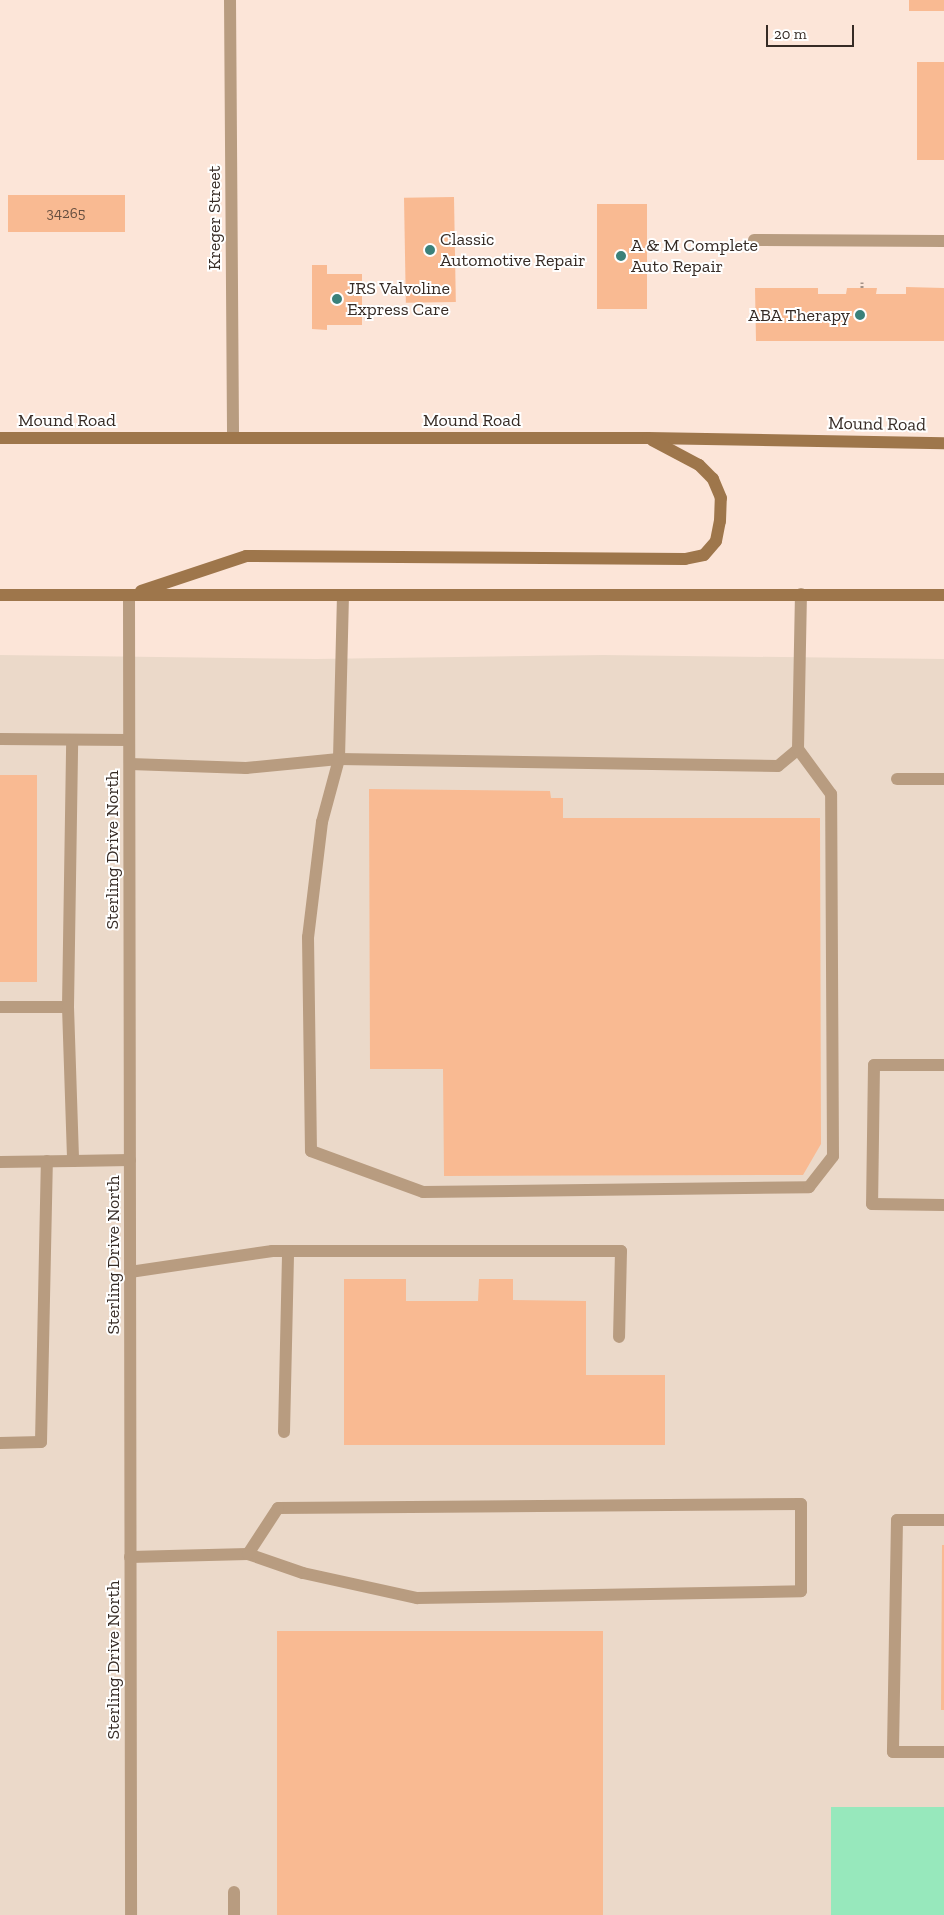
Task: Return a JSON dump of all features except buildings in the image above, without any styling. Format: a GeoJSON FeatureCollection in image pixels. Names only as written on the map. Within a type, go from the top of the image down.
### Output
{"type":"FeatureCollection","features":[{"type":"Feature","properties":{"kind":"main road","name":"Mound Road"},"geometry":{"type":"LineString","coordinates":[[0,438],[648,438],[944,443]]}},
{"type":"Feature","properties":{"kind":"main road"},"geometry":{"type":"LineString","coordinates":[[129,595],[246,556],[685,559],[704,555],[716,541],[720,521],[721,498],[713,479],[699,465],[648,438]]}},
{"type":"Feature","properties":{"kind":"main road"},"geometry":{"type":"LineString","coordinates":[[0,595],[944,595]]}},
{"type":"Feature","properties":{"kind":"street","name":"Kreger Street"},"geometry":{"type":"LineString","coordinates":[[230,0],[233,437]]}},
{"type":"Feature","properties":{"kind":"street"},"geometry":{"type":"LineString","coordinates":[[754,240],[944,241]]}},
{"type":"Feature","properties":{"kind":"street"},"geometry":{"type":"LineString","coordinates":[[343,595],[339,759],[322,822],[308,937],[311,1150],[423,1192],[809,1187],[833,1156],[831,794],[798,748],[801,594]]}},
{"type":"Feature","properties":{"kind":"street","name":"Sterling Drive North"},"geometry":{"type":"LineString","coordinates":[[129,595],[131,1915]]}},
{"type":"Feature","properties":{"kind":"street"},"geometry":{"type":"LineString","coordinates":[[0,739],[129,740]]}},
{"type":"Feature","properties":{"kind":"street"},"geometry":{"type":"LineString","coordinates":[[72,740],[68,1007],[73,1161]]}},
{"type":"Feature","properties":{"kind":"street"},"geometry":{"type":"LineString","coordinates":[[130,764],[246,768],[339,759],[778,766],[798,748]]}},
{"type":"Feature","properties":{"kind":"street"},"geometry":{"type":"LineString","coordinates":[[897,778],[944,779]]}},
{"type":"Feature","properties":{"kind":"street"},"geometry":{"type":"LineString","coordinates":[[0,1007],[68,1007]]}},
{"type":"Feature","properties":{"kind":"street"},"geometry":{"type":"LineString","coordinates":[[944,1064],[874,1064],[872,1204],[944,1205]]}},
{"type":"Feature","properties":{"kind":"street"},"geometry":{"type":"LineString","coordinates":[[0,1162],[130,1160]]}},
{"type":"Feature","properties":{"kind":"street"},"geometry":{"type":"LineString","coordinates":[[0,1443],[42,1442],[47,1161]]}},
{"type":"Feature","properties":{"kind":"street"},"geometry":{"type":"LineString","coordinates":[[284,1432],[288,1251]]}},
{"type":"Feature","properties":{"kind":"street"},"geometry":{"type":"LineString","coordinates":[[130,1272],[288,1251],[621,1251],[619,1338]]}},
{"type":"Feature","properties":{"kind":"street"},"geometry":{"type":"LineString","coordinates":[[130,1557],[248,1554],[303,1573],[417,1598],[801,1591],[801,1504],[278,1508],[248,1554]]}},
{"type":"Feature","properties":{"kind":"street"},"geometry":{"type":"LineString","coordinates":[[944,1520],[897,1520],[893,1752],[944,1752]]}},
{"type":"Feature","properties":{"kind":"street"},"geometry":{"type":"LineString","coordinates":[[234,1892],[234,1915]]}},
{"type":"Feature","properties":{"kind":"path"},"geometry":{"type":"LineString","coordinates":[[862,282],[862,288]]}},
{"type":"Feature","properties":{"kind":"shaded area"},"geometry":{"type":"Polygon","coordinates":[[[0,655],[316,659],[603,655],[944,659],[944,1915],[0,1915],[0,655]]]}},
{"type":"Feature","properties":{"kind":"green space"},"geometry":{"type":"Polygon","coordinates":[[[831,1807],[944,1807],[944,1915],[831,1915],[831,1807]]]}},
{"type":"Feature","properties":{"kind":"place","name":"Classic Automotive Repair"},"geometry":{"type":"Point","coordinates":[430,250]}},
{"type":"Feature","properties":{"kind":"place","name":"A & M Complete Auto Repair"},"geometry":{"type":"Point","coordinates":[621,256]}},
{"type":"Feature","properties":{"kind":"place","name":"JRS Valvoline Express Care"},"geometry":{"type":"Point","coordinates":[337,299]}},
{"type":"Feature","properties":{"kind":"place","name":"ABA Therapy"},"geometry":{"type":"Point","coordinates":[860,315]}}]}
